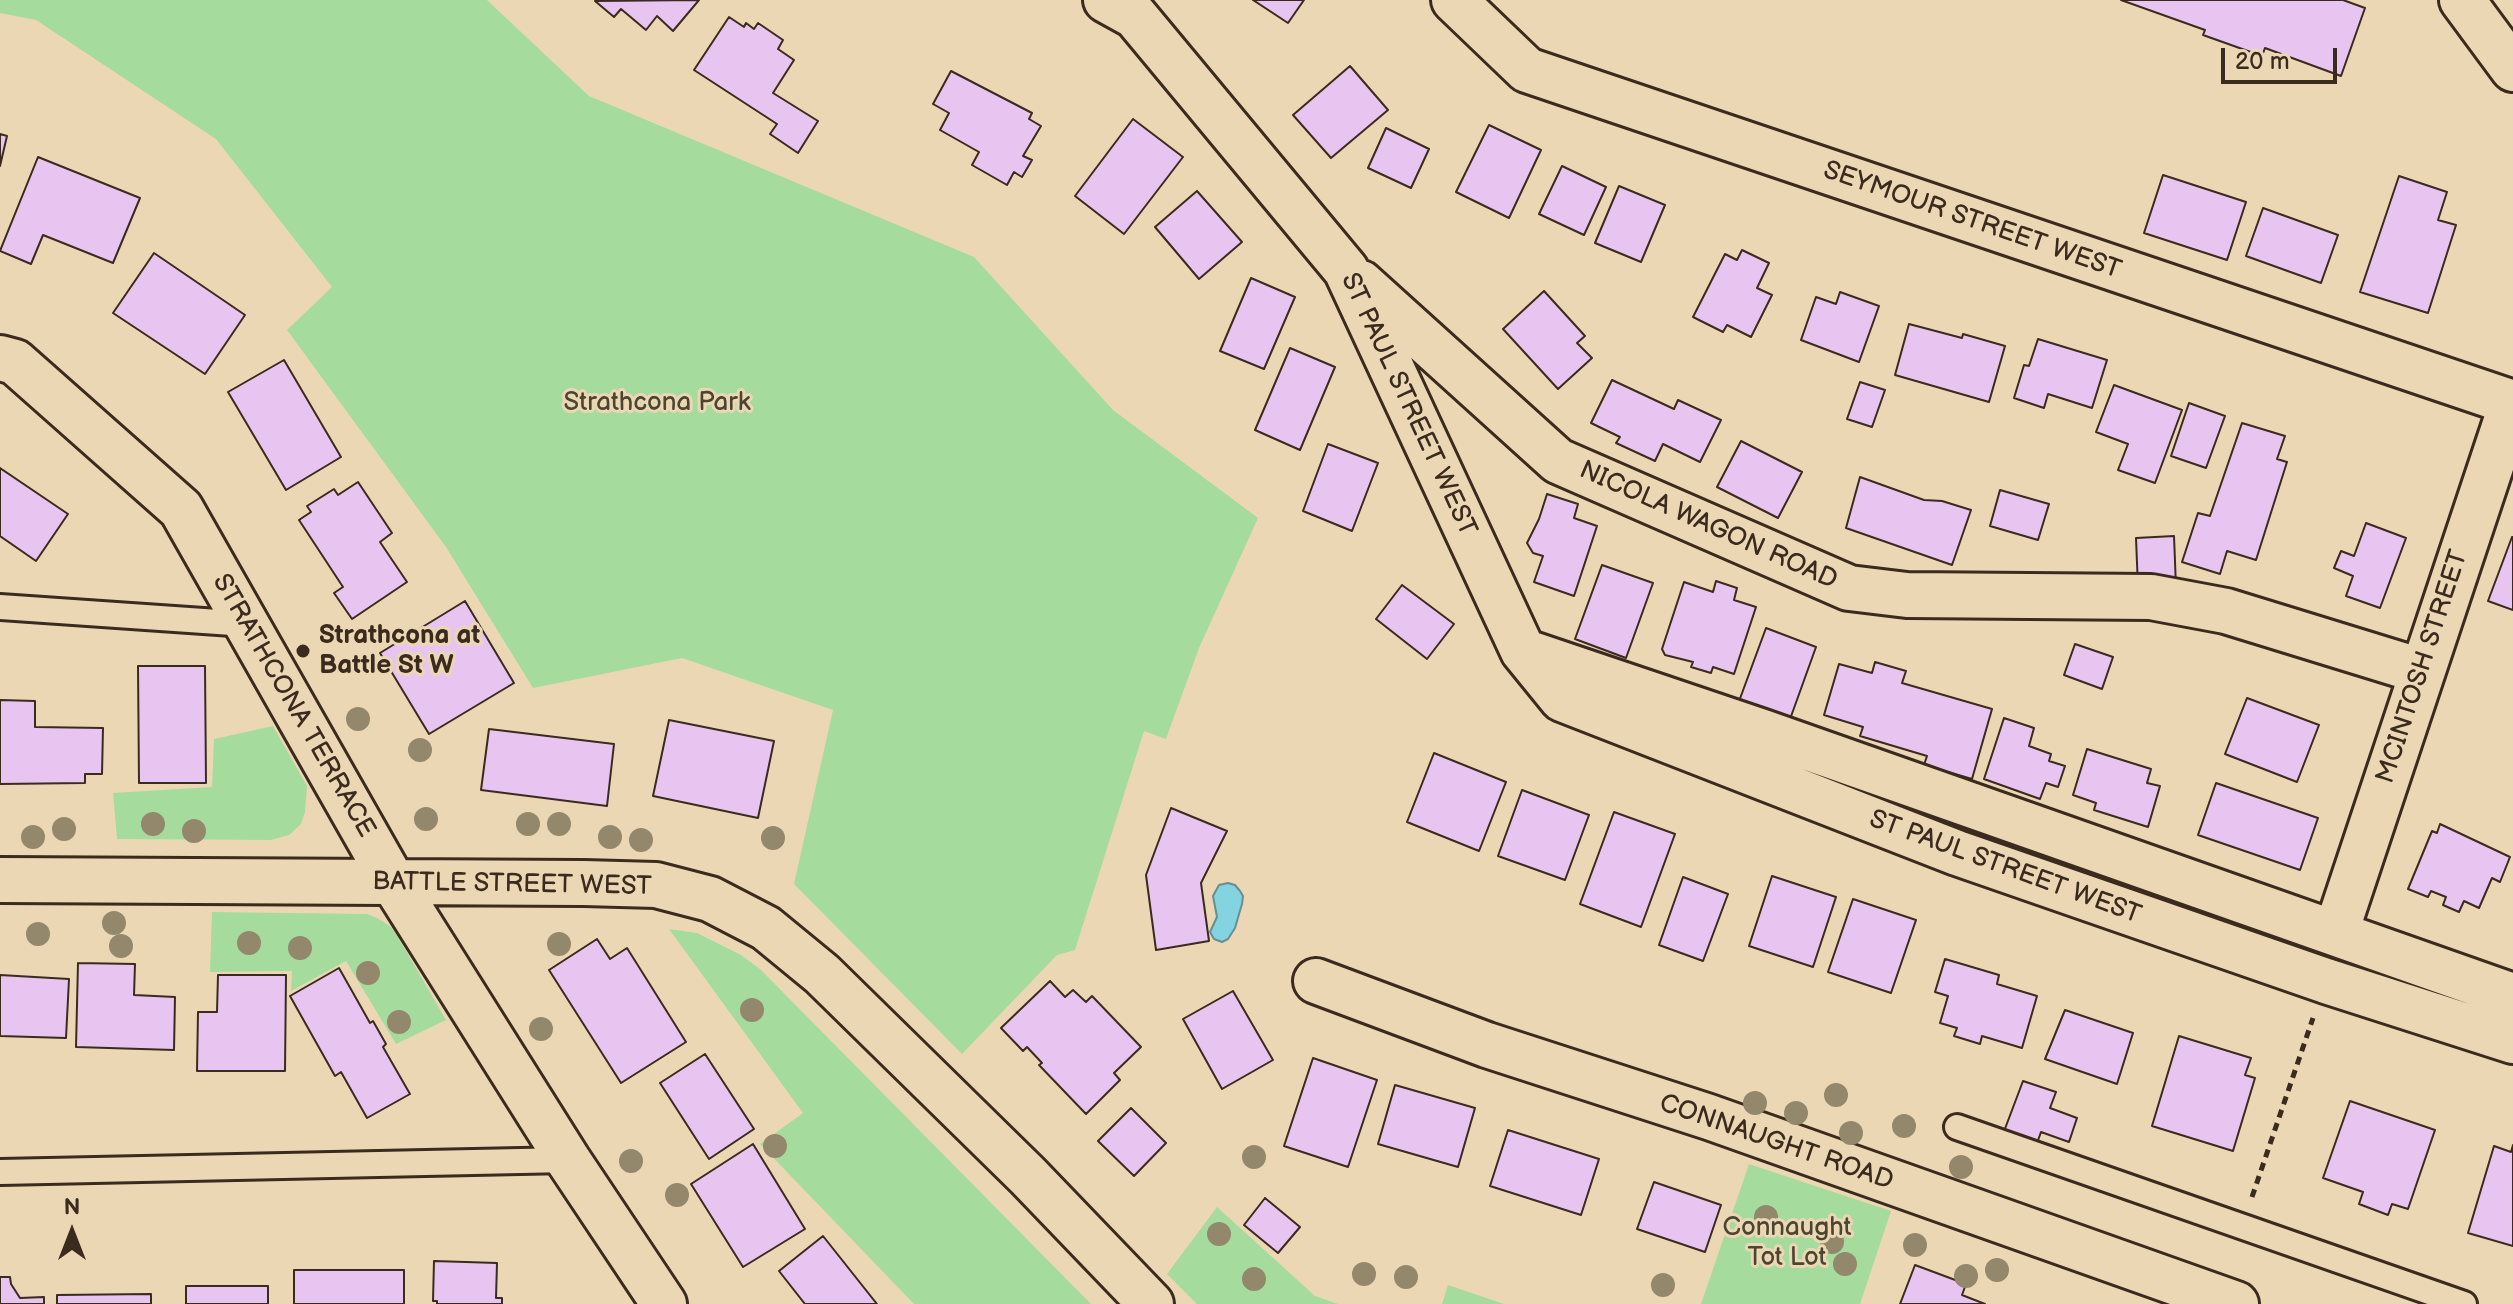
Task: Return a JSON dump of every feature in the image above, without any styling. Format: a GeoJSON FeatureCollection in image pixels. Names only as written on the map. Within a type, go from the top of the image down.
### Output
{"type":"FeatureCollection","features":[{"type":"Feature","properties":{"kind":"street","name":"ST PAUL STREET WEST"},"geometry":{"type":"LineString","coordinates":[[1106,0],[1135,16],[1346,270],[1523,651],[1562,699],[1957,853],[2326,981],[2513,1041]]}},
{"type":"Feature","properties":{"kind":"street","name":"SEYMOUR STREET WEST"},"geometry":{"type":"LineString","coordinates":[[1454,0],[1527,70],[2513,403]]}},
{"type":"Feature","properties":{"kind":"street"},"geometry":{"type":"LineString","coordinates":[[2462,0],[2513,69]]}},
{"type":"Feature","properties":{"kind":"street","name":"NICOLA WAGON ROAD"},"geometry":{"type":"LineString","coordinates":[[1346,270],[1558,461],[1849,588],[1907,595],[2151,597],[2226,611],[2421,671]]}},
{"type":"Feature","properties":{"kind":"street","name":"STRATHCONA TERRACE"},"geometry":{"type":"LineString","coordinates":[[0,358],[15,362],[181,509],[393,882],[568,1160],[664,1304]]}},
{"type":"Feature","properties":{"kind":"street","name":"MCINTOSH STREET"},"geometry":{"type":"LineString","coordinates":[[2336,932],[2513,403]]}},
{"type":"Feature","properties":{"kind":"street","name":"ST PAUL STREET WEST"},"geometry":{"type":"LineString","coordinates":[[1523,651],[1763,732],[2513,996]]}},
{"type":"Feature","properties":{"kind":"street","name":"BATTLE STREET WEST"},"geometry":{"type":"LineString","coordinates":[[0,880],[656,885],[710,899],[766,928],[822,974],[1028,1176],[1151,1304]]}},
{"type":"Feature","properties":{"kind":"street","name":"CONNAUGHT ROAD"},"geometry":{"type":"LineString","coordinates":[[1316,981],[1487,1045],[1709,1117],[2236,1304]]}},
{"type":"Feature","properties":{"kind":"lane"},"geometry":{"type":"LineString","coordinates":[[0,607],[247,624]]}},
{"type":"Feature","properties":{"kind":"lane"},"geometry":{"type":"LineString","coordinates":[[1957,1127],[2464,1304]]}},
{"type":"Feature","properties":{"kind":"lane"},"geometry":{"type":"LineString","coordinates":[[0,1172],[568,1160]]}},
{"type":"Feature","properties":{"kind":"path"},"geometry":{"type":"LineString","coordinates":[[2243,1225],[2326,981]]}},
{"type":"Feature","properties":{"kind":"green space","name":"Strathcona Park"},"geometry":{"type":"Polygon","coordinates":[[[0,0],[487,0],[589,96],[974,257],[1113,410],[1258,518],[1199,648],[1166,739],[1144,731],[1075,950],[1057,955],[962,1054],[794,884],[833,710],[682,658],[533,688],[446,547],[287,330],[332,287],[216,139],[36,20],[0,13],[0,0]]]}},
{"type":"Feature","properties":{"kind":"green space"},"geometry":{"type":"Polygon","coordinates":[[[273,726],[307,786],[301,824],[289,835],[271,840],[117,839],[113,793],[212,787],[214,739],[273,726]]]}},
{"type":"Feature","properties":{"kind":"green space"},"geometry":{"type":"Polygon","coordinates":[[[212,912],[367,914],[379,919],[391,927],[398,937],[446,1020],[396,1044],[346,961],[291,991],[292,971],[210,972],[212,912]]]}},
{"type":"Feature","properties":{"kind":"green space"},"geometry":{"type":"Polygon","coordinates":[[[669,929],[697,933],[741,955],[760,969],[1091,1304],[914,1304],[760,1144],[803,1113],[669,929]]]}},
{"type":"Feature","properties":{"kind":"green space","name":"Connaught Tot Lot"},"geometry":{"type":"Polygon","coordinates":[[[1749,1164],[1891,1211],[1860,1304],[1701,1304],[1749,1164]]]}},
{"type":"Feature","properties":{"kind":"green space"},"geometry":{"type":"Polygon","coordinates":[[[1217,1207],[1315,1296],[1338,1304],[1197,1304],[1167,1274],[1217,1207]]]}},
{"type":"Feature","properties":{"kind":"green space"},"geometry":{"type":"Polygon","coordinates":[[[1448,1285],[1504,1304],[1442,1304],[1448,1285]]]}},
{"type":"Feature","properties":{"kind":"water"},"geometry":{"type":"Polygon","coordinates":[[[1219,885],[1235,885],[1243,896],[1235,928],[1222,942],[1214,939],[1210,932],[1217,917],[1213,896],[1219,885]]]}},
{"type":"Feature","properties":{"kind":"building"},"geometry":{"type":"Polygon","coordinates":[[[699,0],[673,31],[657,16],[646,30],[621,9],[614,17],[595,1],[699,0]]]}},
{"type":"Feature","properties":{"kind":"building"},"geometry":{"type":"Polygon","coordinates":[[[1253,0],[1304,0],[1288,23],[1253,0]]]}},
{"type":"Feature","properties":{"kind":"building"},"geometry":{"type":"Polygon","coordinates":[[[2121,0],[2343,0],[2365,8],[2341,76],[2265,48],[2262,56],[2203,35],[2205,30],[2121,0]]]}},
{"type":"Feature","properties":{"kind":"building"},"geometry":{"type":"Polygon","coordinates":[[[729,17],[744,27],[746,23],[754,29],[758,23],[783,40],[778,49],[794,60],[773,93],[818,121],[798,153],[770,134],[777,124],[694,70],[729,17]]]}},
{"type":"Feature","properties":{"kind":"building"},"geometry":{"type":"Polygon","coordinates":[[[1350,66],[1388,110],[1331,158],[1293,115],[1350,66]]]}},
{"type":"Feature","properties":{"kind":"building"},"geometry":{"type":"Polygon","coordinates":[[[951,71],[1032,113],[1029,119],[1041,126],[1023,156],[1032,160],[1022,177],[1014,172],[1007,185],[972,165],[979,152],[940,130],[949,113],[933,104],[951,71]]]}},
{"type":"Feature","properties":{"kind":"building"},"geometry":{"type":"Polygon","coordinates":[[[1133,119],[1183,157],[1124,234],[1075,196],[1133,119]]]}},
{"type":"Feature","properties":{"kind":"building"},"geometry":{"type":"Polygon","coordinates":[[[1489,125],[1541,150],[1509,218],[1456,192],[1489,125]]]}},
{"type":"Feature","properties":{"kind":"building"},"geometry":{"type":"Polygon","coordinates":[[[1386,128],[1429,149],[1411,188],[1368,168],[1386,128]]]}},
{"type":"Feature","properties":{"kind":"building"},"geometry":{"type":"Polygon","coordinates":[[[0,134],[7,136],[0,166],[0,134]]]}},
{"type":"Feature","properties":{"kind":"building"},"geometry":{"type":"Polygon","coordinates":[[[38,157],[140,198],[113,263],[43,235],[31,264],[0,251],[38,157]]]}},
{"type":"Feature","properties":{"kind":"building"},"geometry":{"type":"Polygon","coordinates":[[[1562,166],[1606,187],[1584,235],[1539,214],[1562,166]]]}},
{"type":"Feature","properties":{"kind":"building"},"geometry":{"type":"Polygon","coordinates":[[[2163,175],[2246,202],[2227,260],[2144,233],[2163,175]]]}},
{"type":"Feature","properties":{"kind":"building"},"geometry":{"type":"Polygon","coordinates":[[[2399,176],[2447,192],[2438,220],[2456,225],[2428,313],[2360,292],[2399,176]]]}},
{"type":"Feature","properties":{"kind":"building"},"geometry":{"type":"Polygon","coordinates":[[[1619,186],[1665,205],[1641,262],[1595,243],[1619,186]]]}},
{"type":"Feature","properties":{"kind":"building"},"geometry":{"type":"Polygon","coordinates":[[[1197,191],[1242,242],[1199,279],[1155,227],[1197,191]]]}},
{"type":"Feature","properties":{"kind":"building"},"geometry":{"type":"Polygon","coordinates":[[[2263,208],[2338,235],[2321,283],[2246,256],[2263,208]]]}},
{"type":"Feature","properties":{"kind":"building"},"geometry":{"type":"Polygon","coordinates":[[[1742,250],[1769,263],[1757,288],[1772,295],[1751,337],[1727,325],[1723,332],[1693,317],[1725,254],[1737,260],[1742,250]]]}},
{"type":"Feature","properties":{"kind":"building"},"geometry":{"type":"Polygon","coordinates":[[[154,253],[245,315],[205,374],[113,313],[154,253]]]}},
{"type":"Feature","properties":{"kind":"building"},"geometry":{"type":"Polygon","coordinates":[[[1251,278],[1295,297],[1264,369],[1220,351],[1251,278]]]}},
{"type":"Feature","properties":{"kind":"building"},"geometry":{"type":"Polygon","coordinates":[[[1544,291],[1585,336],[1577,343],[1592,358],[1558,389],[1503,329],[1544,291]]]}},
{"type":"Feature","properties":{"kind":"building"},"geometry":{"type":"Polygon","coordinates":[[[1840,292],[1879,306],[1859,362],[1801,340],[1816,297],[1836,304],[1840,292]]]}},
{"type":"Feature","properties":{"kind":"building"},"geometry":{"type":"Polygon","coordinates":[[[1909,324],[2005,346],[1989,402],[1895,375],[1909,324]]]}},
{"type":"Feature","properties":{"kind":"building"},"geometry":{"type":"Polygon","coordinates":[[[2038,339],[2107,360],[2092,408],[2048,394],[2044,408],[2014,398],[2024,365],[2029,366],[2038,339]]]}},
{"type":"Feature","properties":{"kind":"building"},"geometry":{"type":"Polygon","coordinates":[[[1290,348],[1335,367],[1300,450],[1255,430],[1290,348]]]}},
{"type":"Feature","properties":{"kind":"building"},"geometry":{"type":"Polygon","coordinates":[[[284,360],[341,457],[286,490],[228,392],[284,360]]]}},
{"type":"Feature","properties":{"kind":"building"},"geometry":{"type":"Polygon","coordinates":[[[1612,380],[1674,409],[1678,400],[1721,420],[1700,462],[1663,444],[1655,461],[1616,443],[1620,437],[1591,423],[1612,380]]]}},
{"type":"Feature","properties":{"kind":"building"},"geometry":{"type":"Polygon","coordinates":[[[1860,382],[1885,390],[1872,427],[1847,419],[1860,382]]]}},
{"type":"Feature","properties":{"kind":"building"},"geometry":{"type":"Polygon","coordinates":[[[2114,385],[2182,410],[2155,483],[2118,470],[2128,444],[2096,432],[2114,385]]]}},
{"type":"Feature","properties":{"kind":"building"},"geometry":{"type":"Polygon","coordinates":[[[2189,403],[2225,416],[2206,468],[2171,456],[2189,403]]]}},
{"type":"Feature","properties":{"kind":"building"},"geometry":{"type":"Polygon","coordinates":[[[2242,423],[2285,436],[2277,459],[2287,462],[2256,560],[2227,551],[2220,574],[2182,562],[2198,513],[2210,516],[2242,423]]]}},
{"type":"Feature","properties":{"kind":"building"},"geometry":{"type":"Polygon","coordinates":[[[1741,441],[1802,472],[1778,518],[1717,487],[1741,441]]]}},
{"type":"Feature","properties":{"kind":"building"},"geometry":{"type":"Polygon","coordinates":[[[1328,444],[1378,463],[1352,531],[1303,511],[1328,444]]]}},
{"type":"Feature","properties":{"kind":"building"},"geometry":{"type":"Polygon","coordinates":[[[0,468],[68,514],[36,561],[0,536],[0,468]]]}},
{"type":"Feature","properties":{"kind":"building"},"geometry":{"type":"Polygon","coordinates":[[[1860,477],[1924,500],[1942,501],[1971,510],[1952,565],[1846,528],[1860,477]]]}},
{"type":"Feature","properties":{"kind":"building"},"geometry":{"type":"Polygon","coordinates":[[[358,482],[392,533],[380,542],[407,582],[352,619],[334,593],[343,587],[299,520],[311,512],[307,506],[334,489],[338,495],[358,482]]]}},
{"type":"Feature","properties":{"kind":"building"},"geometry":{"type":"Polygon","coordinates":[[[2000,490],[2049,504],[2038,540],[1990,526],[2000,490]]]}},
{"type":"Feature","properties":{"kind":"building"},"geometry":{"type":"Polygon","coordinates":[[[1547,494],[1578,504],[1574,518],[1597,526],[1574,596],[1534,582],[1543,556],[1533,553],[1527,543],[1547,494]]]}},
{"type":"Feature","properties":{"kind":"building"},"geometry":{"type":"Polygon","coordinates":[[[2366,523],[2406,538],[2380,608],[2346,596],[2353,576],[2334,568],[2341,551],[2354,556],[2366,523]]]}},
{"type":"Feature","properties":{"kind":"building"},"geometry":{"type":"Polygon","coordinates":[[[2174,536],[2176,587],[2138,588],[2136,538],[2174,536]]]}},
{"type":"Feature","properties":{"kind":"building"},"geometry":{"type":"Polygon","coordinates":[[[2513,537],[2513,610],[2488,601],[2513,537]]]}},
{"type":"Feature","properties":{"kind":"building"},"geometry":{"type":"Polygon","coordinates":[[[1602,565],[1653,583],[1626,658],[1575,639],[1602,565]]]}},
{"type":"Feature","properties":{"kind":"building"},"geometry":{"type":"Polygon","coordinates":[[[1716,581],[1737,588],[1734,600],[1756,607],[1734,674],[1713,667],[1711,673],[1691,667],[1693,662],[1665,655],[1662,649],[1684,582],[1713,592],[1716,581]]]}},
{"type":"Feature","properties":{"kind":"building"},"geometry":{"type":"Polygon","coordinates":[[[1402,585],[1454,624],[1427,659],[1376,619],[1402,585]]]}},
{"type":"Feature","properties":{"kind":"building"},"geometry":{"type":"Polygon","coordinates":[[[465,601],[514,683],[429,734],[380,653],[465,601]]]}},
{"type":"Feature","properties":{"kind":"building"},"geometry":{"type":"Polygon","coordinates":[[[1766,628],[1816,647],[1789,722],[1738,704],[1766,628]]]}},
{"type":"Feature","properties":{"kind":"building"},"geometry":{"type":"Polygon","coordinates":[[[2075,644],[2113,657],[2102,689],[2064,675],[2075,644]]]}},
{"type":"Feature","properties":{"kind":"building"},"geometry":{"type":"Polygon","coordinates":[[[1875,662],[1906,671],[1902,683],[1992,709],[1972,779],[1924,765],[1927,756],[1860,736],[1863,727],[1824,715],[1839,664],[1872,673],[1875,662]]]}},
{"type":"Feature","properties":{"kind":"building"},"geometry":{"type":"Polygon","coordinates":[[[138,666],[205,666],[206,783],[139,783],[138,666]]]}},
{"type":"Feature","properties":{"kind":"building"},"geometry":{"type":"Polygon","coordinates":[[[2247,698],[2319,725],[2297,782],[2225,754],[2247,698]]]}},
{"type":"Feature","properties":{"kind":"building"},"geometry":{"type":"Polygon","coordinates":[[[0,700],[35,701],[35,727],[103,728],[102,774],[85,774],[85,783],[0,784],[0,700]]]}},
{"type":"Feature","properties":{"kind":"building"},"geometry":{"type":"Polygon","coordinates":[[[2004,718],[2034,728],[2029,746],[2051,754],[2049,761],[2065,766],[2058,787],[2046,783],[2040,799],[1984,779],[2004,718]]]}},
{"type":"Feature","properties":{"kind":"building"},"geometry":{"type":"Polygon","coordinates":[[[669,720],[774,741],[758,818],[653,796],[669,720]]]}},
{"type":"Feature","properties":{"kind":"building"},"geometry":{"type":"Polygon","coordinates":[[[489,729],[614,744],[607,806],[481,790],[489,729]]]}},
{"type":"Feature","properties":{"kind":"building"},"geometry":{"type":"Polygon","coordinates":[[[2087,749],[2151,769],[2147,783],[2160,786],[2148,827],[2094,810],[2096,803],[2073,795],[2087,749]]]}},
{"type":"Feature","properties":{"kind":"building"},"geometry":{"type":"Polygon","coordinates":[[[1434,753],[1506,782],[1479,851],[1407,822],[1434,753]]]}},
{"type":"Feature","properties":{"kind":"building"},"geometry":{"type":"Polygon","coordinates":[[[2216,783],[2318,818],[2300,870],[2198,835],[2216,783]]]}},
{"type":"Feature","properties":{"kind":"building"},"geometry":{"type":"Polygon","coordinates":[[[1522,790],[1589,815],[1565,880],[1498,856],[1522,790]]]}},
{"type":"Feature","properties":{"kind":"building"},"geometry":{"type":"Polygon","coordinates":[[[1171,808],[1227,831],[1201,883],[1209,941],[1156,950],[1146,875],[1171,808]]]}},
{"type":"Feature","properties":{"kind":"building"},"geometry":{"type":"Polygon","coordinates":[[[1614,812],[1675,834],[1641,927],[1580,904],[1614,812]]]}},
{"type":"Feature","properties":{"kind":"building"},"geometry":{"type":"Polygon","coordinates":[[[2440,824],[2510,857],[2500,882],[2492,878],[2479,908],[2464,901],[2459,912],[2443,905],[2446,897],[2431,891],[2428,897],[2408,889],[2432,831],[2437,833],[2440,824]]]}},
{"type":"Feature","properties":{"kind":"building"},"geometry":{"type":"Polygon","coordinates":[[[1772,876],[1836,897],[1813,967],[1749,946],[1772,876]]]}},
{"type":"Feature","properties":{"kind":"building"},"geometry":{"type":"Polygon","coordinates":[[[1683,877],[1728,894],[1703,961],[1659,945],[1683,877]]]}},
{"type":"Feature","properties":{"kind":"building"},"geometry":{"type":"Polygon","coordinates":[[[1853,899],[1916,920],[1891,993],[1828,972],[1853,899]]]}},
{"type":"Feature","properties":{"kind":"building"},"geometry":{"type":"Polygon","coordinates":[[[597,939],[610,959],[627,948],[686,1042],[621,1083],[549,970],[597,939]]]}},
{"type":"Feature","properties":{"kind":"building"},"geometry":{"type":"Polygon","coordinates":[[[1945,959],[1999,975],[1997,984],[2037,996],[2022,1048],[1982,1036],[1980,1044],[1954,1036],[1957,1028],[1940,1023],[1948,996],[1935,992],[1945,959]]]}},
{"type":"Feature","properties":{"kind":"building"},"geometry":{"type":"Polygon","coordinates":[[[78,963],[135,964],[134,995],[175,997],[174,1050],[76,1047],[78,963]]]}},
{"type":"Feature","properties":{"kind":"building"},"geometry":{"type":"Polygon","coordinates":[[[339,968],[370,1023],[373,1021],[386,1044],[383,1047],[410,1094],[367,1118],[341,1072],[335,1076],[290,996],[339,968]]]}},
{"type":"Feature","properties":{"kind":"building"},"geometry":{"type":"Polygon","coordinates":[[[0,975],[69,979],[66,1038],[0,1036],[0,975]]]}},
{"type":"Feature","properties":{"kind":"building"},"geometry":{"type":"Polygon","coordinates":[[[218,975],[286,975],[285,1071],[197,1071],[198,1012],[217,1012],[218,975]]]}},
{"type":"Feature","properties":{"kind":"building"},"geometry":{"type":"Polygon","coordinates":[[[1050,981],[1065,997],[1073,990],[1086,1002],[1092,996],[1141,1047],[1114,1073],[1120,1080],[1086,1114],[1039,1065],[1042,1063],[1027,1047],[1023,1051],[1001,1028],[1050,981]]]}},
{"type":"Feature","properties":{"kind":"building"},"geometry":{"type":"Polygon","coordinates":[[[1233,991],[1273,1060],[1222,1089],[1183,1019],[1233,991]]]}},
{"type":"Feature","properties":{"kind":"building"},"geometry":{"type":"Polygon","coordinates":[[[2065,1010],[2133,1033],[2117,1084],[2045,1059],[2065,1010]]]}},
{"type":"Feature","properties":{"kind":"building"},"geometry":{"type":"Polygon","coordinates":[[[2179,1036],[2251,1058],[2245,1075],[2255,1078],[2233,1151],[2152,1126],[2179,1036]]]}},
{"type":"Feature","properties":{"kind":"building"},"geometry":{"type":"Polygon","coordinates":[[[705,1054],[754,1129],[709,1159],[660,1083],[705,1054]]]}},
{"type":"Feature","properties":{"kind":"building"},"geometry":{"type":"Polygon","coordinates":[[[1313,1058],[1377,1080],[1348,1167],[1284,1146],[1313,1058]]]}},
{"type":"Feature","properties":{"kind":"building"},"geometry":{"type":"Polygon","coordinates":[[[2023,1081],[2056,1092],[2050,1108],[2077,1118],[2069,1142],[2041,1132],[2036,1146],[2003,1134],[2023,1081]]]}},
{"type":"Feature","properties":{"kind":"building"},"geometry":{"type":"Polygon","coordinates":[[[1395,1085],[1475,1108],[1458,1167],[1378,1144],[1395,1085]]]}},
{"type":"Feature","properties":{"kind":"building"},"geometry":{"type":"Polygon","coordinates":[[[2350,1101],[2435,1130],[2408,1209],[2392,1204],[2388,1215],[2359,1204],[2363,1192],[2323,1178],[2350,1101]]]}},
{"type":"Feature","properties":{"kind":"building"},"geometry":{"type":"Polygon","coordinates":[[[1131,1108],[1166,1143],[1134,1176],[1098,1141],[1131,1108]]]}},
{"type":"Feature","properties":{"kind":"building"},"geometry":{"type":"Polygon","coordinates":[[[1508,1130],[1599,1159],[1581,1215],[1490,1186],[1508,1130]]]}},
{"type":"Feature","properties":{"kind":"building"},"geometry":{"type":"Polygon","coordinates":[[[753,1144],[805,1229],[743,1267],[691,1184],[753,1144]]]}},
{"type":"Feature","properties":{"kind":"building"},"geometry":{"type":"Polygon","coordinates":[[[2513,1145],[2513,1246],[2468,1233],[2494,1146],[2511,1152],[2513,1145]]]}},
{"type":"Feature","properties":{"kind":"building"},"geometry":{"type":"Polygon","coordinates":[[[1654,1182],[1721,1205],[1705,1252],[1637,1229],[1654,1182]]]}},
{"type":"Feature","properties":{"kind":"building"},"geometry":{"type":"Polygon","coordinates":[[[1265,1198],[1300,1227],[1278,1253],[1244,1225],[1265,1198]]]}},
{"type":"Feature","properties":{"kind":"building"},"geometry":{"type":"Polygon","coordinates":[[[823,1236],[877,1304],[805,1304],[779,1271],[823,1236]]]}},
{"type":"Feature","properties":{"kind":"building"},"geometry":{"type":"Polygon","coordinates":[[[434,1261],[497,1263],[496,1298],[502,1298],[502,1304],[437,1304],[433,1301],[434,1261]]]}},
{"type":"Feature","properties":{"kind":"building"},"geometry":{"type":"Polygon","coordinates":[[[1915,1265],[1966,1284],[1962,1295],[1985,1304],[1900,1304],[1915,1265]]]}},
{"type":"Feature","properties":{"kind":"building"},"geometry":{"type":"Polygon","coordinates":[[[294,1270],[404,1270],[404,1304],[294,1304],[294,1270]]]}},
{"type":"Feature","properties":{"kind":"building"},"geometry":{"type":"Polygon","coordinates":[[[0,1277],[10,1277],[20,1298],[44,1297],[44,1304],[0,1304],[0,1277]]]}},
{"type":"Feature","properties":{"kind":"building"},"geometry":{"type":"Polygon","coordinates":[[[186,1286],[268,1286],[268,1304],[186,1304],[186,1286]]]}},
{"type":"Feature","properties":{"kind":"building"},"geometry":{"type":"Polygon","coordinates":[[[151,1294],[151,1304],[57,1304],[57,1295],[151,1294]]]}},
{"type":"Feature","properties":{"kind":"place","name":"Strathcona at Battle St W"},"geometry":{"type":"Point","coordinates":[303,651]}}]}
